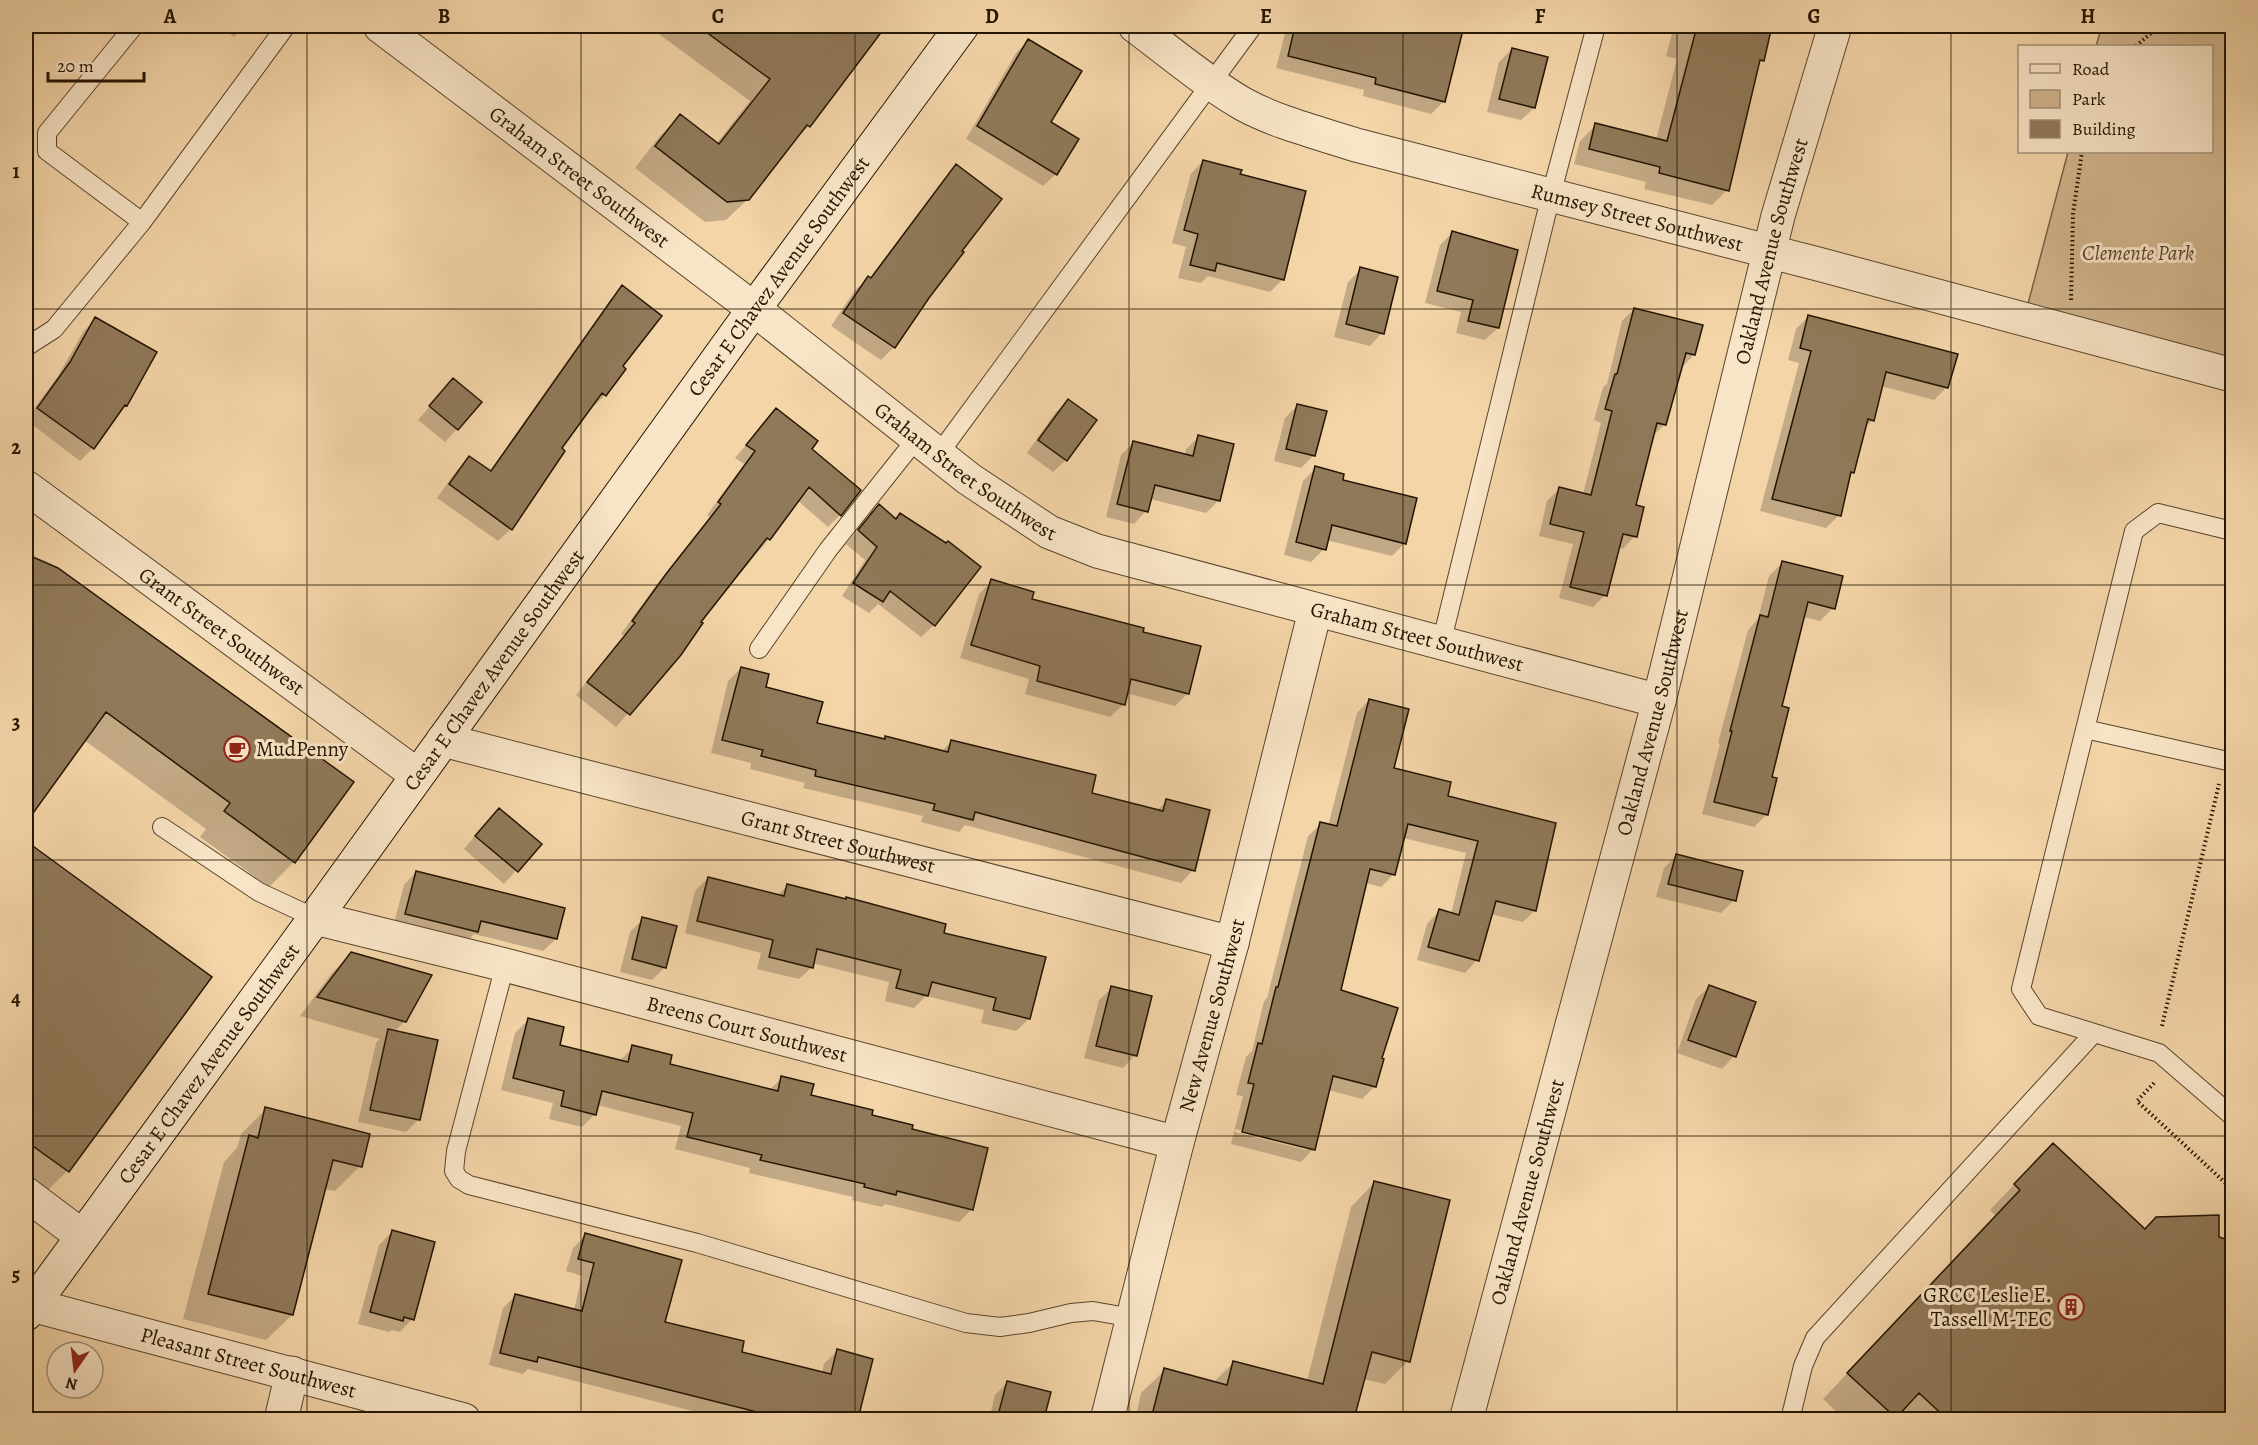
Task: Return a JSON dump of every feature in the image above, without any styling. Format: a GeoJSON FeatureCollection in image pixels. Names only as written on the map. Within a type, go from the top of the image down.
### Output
{"type":"FeatureCollection","features":[{"type":"Feature","properties":{"kind":"street","name":"Graham Street Southwest"},"geometry":{"type":"LineString","coordinates":[[380,26],[754,309],[969,479],[1049,532],[1097,551],[1659,701]]}},
{"type":"Feature","properties":{"kind":"street","name":"Cesar E Chavez Avenue Southwest"},"geometry":{"type":"LineString","coordinates":[[29,1309],[962,26]]}},
{"type":"Feature","properties":{"kind":"street","name":"Rumsey Street Southwest"},"geometry":{"type":"LineString","coordinates":[[1135,26],[1244,104],[1290,124],[1356,145],[2232,375]]}},
{"type":"Feature","properties":{"kind":"street","name":"Oakland Avenue Southwest"},"geometry":{"type":"LineString","coordinates":[[1466,1419],[1659,701],[1769,252],[1835,26]]}},
{"type":"Feature","properties":{"kind":"street","name":"Grant Street Southwest"},"geometry":{"type":"LineString","coordinates":[[26,487],[417,775]]}},
{"type":"Feature","properties":{"kind":"street","name":"New Avenue Southwest"},"geometry":{"type":"LineString","coordinates":[[1107,1419],[1177,1143],[1232,944],[1315,611]]}},
{"type":"Feature","properties":{"kind":"street","name":"Grant Street Southwest"},"geometry":{"type":"LineString","coordinates":[[443,740],[1232,944]]}},
{"type":"Feature","properties":{"kind":"street","name":"Breens Court Southwest"},"geometry":{"type":"LineString","coordinates":[[315,918],[504,965],[1177,1143]]}},
{"type":"Feature","properties":{"kind":"street"},"geometry":{"type":"LineString","coordinates":[[26,1194],[82,1236]]}},
{"type":"Feature","properties":{"kind":"street","name":"Pleasant Street Southwest"},"geometry":{"type":"LineString","coordinates":[[29,1309],[292,1373],[464,1419]]}},
{"type":"Feature","properties":{"kind":"street"},"geometry":{"type":"LineString","coordinates":[[281,1419],[292,1373]]}},
{"type":"Feature","properties":{"kind":"lane"},"geometry":{"type":"LineString","coordinates":[[134,26],[47,133],[47,151],[142,222]]}},
{"type":"Feature","properties":{"kind":"lane"},"geometry":{"type":"LineString","coordinates":[[26,347],[54,329],[142,222],[286,26]]}},
{"type":"Feature","properties":{"kind":"lane"},"geometry":{"type":"LineString","coordinates":[[759,649],[828,550],[927,446],[1212,83],[1253,26]]}},
{"type":"Feature","properties":{"kind":"lane"},"geometry":{"type":"LineString","coordinates":[[1441,644],[1551,195],[1596,26]]}},
{"type":"Feature","properties":{"kind":"lane"},"geometry":{"type":"LineString","coordinates":[[2232,531],[2158,513],[2134,531],[2021,989],[2039,1016],[2159,1053],[2232,1116]]}},
{"type":"Feature","properties":{"kind":"lane"},"geometry":{"type":"LineString","coordinates":[[2085,729],[2232,762]]}},
{"type":"Feature","properties":{"kind":"lane"},"geometry":{"type":"LineString","coordinates":[[162,826],[259,892],[315,918]]}},
{"type":"Feature","properties":{"kind":"lane"},"geometry":{"type":"LineString","coordinates":[[504,965],[456,1151],[454,1171],[459,1179],[469,1185],[697,1243],[966,1323],[1000,1326],[1093,1311],[1133,1318]]}},
{"type":"Feature","properties":{"kind":"lane"},"geometry":{"type":"LineString","coordinates":[[1790,1419],[1803,1366],[1815,1338],[2094,1033]]}},
{"type":"Feature","properties":{"kind":"path"},"geometry":{"type":"LineString","coordinates":[[2137,45],[2159,26]]}},
{"type":"Feature","properties":{"kind":"path"},"geometry":{"type":"LineString","coordinates":[[2064,330],[2073,294],[2073,214],[2082,153]]}},
{"type":"Feature","properties":{"kind":"path"},"geometry":{"type":"LineString","coordinates":[[2162,1026],[2217,793]]}},
{"type":"Feature","properties":{"kind":"path"},"geometry":{"type":"LineString","coordinates":[[2155,1078],[2154,1084],[2137,1101],[2232,1189]]}},
{"type":"Feature","properties":{"kind":"green space","name":"Clemente Park"},"geometry":{"type":"Polygon","coordinates":[[[2102,26],[2232,26],[2232,375],[2024,319],[2068,153],[2213,153],[2213,45],[2096,45],[2102,26]]]}},
{"type":"Feature","properties":{"kind":"building"},"geometry":{"type":"Polygon","coordinates":[[[698,26],[886,26],[810,127],[807,125],[749,200],[727,202],[655,146],[680,114],[719,144],[770,79],[698,26]]]}},
{"type":"Feature","properties":{"kind":"building"},"geometry":{"type":"Polygon","coordinates":[[[1295,26],[1464,26],[1445,102],[1375,84],[1376,78],[1288,56],[1295,26]]]}},
{"type":"Feature","properties":{"kind":"building"},"geometry":{"type":"Polygon","coordinates":[[[1697,26],[1772,26],[1764,61],[1760,60],[1729,191],[1659,173],[1660,167],[1589,149],[1595,123],[1667,141],[1697,26]]]}},
{"type":"Feature","properties":{"kind":"building"},"geometry":{"type":"Polygon","coordinates":[[[1028,39],[1082,71],[1051,122],[1079,139],[1057,175],[977,126],[1028,39]]]}},
{"type":"Feature","properties":{"kind":"building"},"geometry":{"type":"Polygon","coordinates":[[[1512,48],[1548,57],[1535,108],[1499,99],[1512,48]]]}},
{"type":"Feature","properties":{"kind":"building"},"geometry":{"type":"Polygon","coordinates":[[[1203,160],[1242,170],[1240,174],[1306,191],[1284,280],[1217,263],[1215,271],[1190,265],[1198,234],[1184,230],[1203,160]]]}},
{"type":"Feature","properties":{"kind":"building"},"geometry":{"type":"Polygon","coordinates":[[[956,164],[1002,199],[962,251],[964,252],[895,348],[843,313],[868,276],[871,278],[956,164]]]}},
{"type":"Feature","properties":{"kind":"building"},"geometry":{"type":"Polygon","coordinates":[[[1452,231],[1518,250],[1499,328],[1468,321],[1473,300],[1437,291],[1452,231]]]}},
{"type":"Feature","properties":{"kind":"building"},"geometry":{"type":"Polygon","coordinates":[[[1360,267],[1398,277],[1384,334],[1346,324],[1360,267]]]}},
{"type":"Feature","properties":{"kind":"building"},"geometry":{"type":"Polygon","coordinates":[[[622,285],[662,316],[623,366],[626,369],[606,396],[602,393],[562,448],[565,451],[512,530],[449,484],[469,456],[491,471],[622,285]]]}},
{"type":"Feature","properties":{"kind":"building"},"geometry":{"type":"Polygon","coordinates":[[[1634,308],[1703,325],[1695,355],[1686,353],[1666,425],[1657,423],[1636,505],[1644,507],[1637,537],[1623,534],[1607,596],[1570,587],[1584,532],[1550,524],[1559,487],[1591,495],[1612,411],[1605,409],[1615,374],[1617,374],[1634,308]]]}},
{"type":"Feature","properties":{"kind":"building"},"geometry":{"type":"Polygon","coordinates":[[[1808,315],[1958,354],[1948,388],[1886,372],[1874,421],[1868,419],[1854,473],[1851,472],[1841,516],[1772,499],[1811,351],[1800,348],[1808,315]]]}},
{"type":"Feature","properties":{"kind":"building"},"geometry":{"type":"Polygon","coordinates":[[[95,317],[157,352],[127,406],[125,405],[94,449],[37,408],[70,362],[95,317]]]}},
{"type":"Feature","properties":{"kind":"building"},"geometry":{"type":"Polygon","coordinates":[[[453,378],[482,402],[458,430],[429,406],[453,378]]]}},
{"type":"Feature","properties":{"kind":"building"},"geometry":{"type":"Polygon","coordinates":[[[1068,399],[1097,420],[1067,461],[1038,440],[1068,399]]]}},
{"type":"Feature","properties":{"kind":"building"},"geometry":{"type":"Polygon","coordinates":[[[1297,404],[1327,411],[1315,456],[1286,449],[1297,404]]]}},
{"type":"Feature","properties":{"kind":"building"},"geometry":{"type":"Polygon","coordinates":[[[776,408],[818,441],[812,449],[861,490],[841,516],[809,487],[770,540],[767,538],[701,622],[703,623],[681,655],[630,715],[587,682],[635,623],[632,621],[721,504],[718,502],[755,451],[746,445],[776,408]]]}},
{"type":"Feature","properties":{"kind":"building"},"geometry":{"type":"Polygon","coordinates":[[[1198,435],[1234,444],[1220,501],[1155,485],[1148,512],[1117,504],[1133,441],[1193,456],[1198,435]]]}},
{"type":"Feature","properties":{"kind":"building"},"geometry":{"type":"Polygon","coordinates":[[[1315,466],[1344,474],[1343,480],[1417,498],[1406,544],[1332,525],[1326,550],[1296,542],[1315,466]]]}},
{"type":"Feature","properties":{"kind":"building"},"geometry":{"type":"Polygon","coordinates":[[[879,504],[896,519],[900,513],[946,543],[948,541],[981,567],[935,626],[890,591],[883,602],[853,583],[877,547],[858,530],[879,504]]]}},
{"type":"Feature","properties":{"kind":"building"},"geometry":{"type":"Polygon","coordinates":[[[26,554],[58,568],[354,782],[295,863],[224,811],[230,803],[106,712],[26,823],[26,554]]]}},
{"type":"Feature","properties":{"kind":"building"},"geometry":{"type":"Polygon","coordinates":[[[1782,561],[1843,576],[1835,609],[1808,602],[1782,706],[1789,708],[1772,777],[1777,778],[1768,815],[1714,802],[1760,615],[1768,617],[1782,561]]]}},
{"type":"Feature","properties":{"kind":"building"},"geometry":{"type":"Polygon","coordinates":[[[991,579],[1034,592],[1032,599],[1144,628],[1143,632],[1201,646],[1189,694],[1131,679],[1125,705],[1037,681],[1040,666],[971,645],[991,579]]]}},
{"type":"Feature","properties":{"kind":"building"},"geometry":{"type":"Polygon","coordinates":[[[741,667],[769,674],[766,687],[823,702],[817,723],[885,739],[885,736],[948,752],[951,740],[1096,775],[1092,793],[1163,811],[1166,799],[1210,810],[1195,871],[975,812],[973,820],[933,810],[935,804],[815,776],[816,770],[761,756],[763,750],[722,740],[741,667]]]}},
{"type":"Feature","properties":{"kind":"building"},"geometry":{"type":"Polygon","coordinates":[[[1369,699],[1409,709],[1394,768],[1451,782],[1448,796],[1556,823],[1536,911],[1496,901],[1479,961],[1428,947],[1439,909],[1459,915],[1478,841],[1408,824],[1395,875],[1370,869],[1341,990],[1398,1008],[1382,1058],[1384,1059],[1376,1087],[1333,1076],[1315,1150],[1242,1132],[1254,1084],[1248,1083],[1258,1043],[1262,1044],[1276,987],[1278,987],[1320,822],[1337,826],[1369,699]]]}},
{"type":"Feature","properties":{"kind":"building"},"geometry":{"type":"Polygon","coordinates":[[[499,808],[542,844],[518,872],[475,836],[499,808]]]}},
{"type":"Feature","properties":{"kind":"building"},"geometry":{"type":"Polygon","coordinates":[[[26,841],[212,977],[69,1172],[26,1141],[26,841]]]}},
{"type":"Feature","properties":{"kind":"building"},"geometry":{"type":"Polygon","coordinates":[[[1676,854],[1743,871],[1736,901],[1668,884],[1676,854]]]}},
{"type":"Feature","properties":{"kind":"building"},"geometry":{"type":"Polygon","coordinates":[[[416,871],[565,908],[557,939],[481,921],[478,932],[405,914],[416,871]]]}},
{"type":"Feature","properties":{"kind":"building"},"geometry":{"type":"Polygon","coordinates":[[[708,877],[784,896],[787,884],[846,899],[846,897],[946,924],[944,933],[1046,957],[1030,1019],[993,1010],[996,998],[932,982],[928,996],[896,988],[901,970],[817,949],[813,968],[769,957],[773,940],[697,921],[708,877]]]}},
{"type":"Feature","properties":{"kind":"building"},"geometry":{"type":"Polygon","coordinates":[[[642,917],[677,926],[666,968],[632,959],[642,917]]]}},
{"type":"Feature","properties":{"kind":"building"},"geometry":{"type":"Polygon","coordinates":[[[351,952],[432,975],[406,1022],[317,997],[351,952]]]}},
{"type":"Feature","properties":{"kind":"building"},"geometry":{"type":"Polygon","coordinates":[[[1709,985],[1756,1002],[1736,1057],[1688,1040],[1709,985]]]}},
{"type":"Feature","properties":{"kind":"building"},"geometry":{"type":"Polygon","coordinates":[[[1111,986],[1152,996],[1137,1056],[1096,1046],[1111,986]]]}},
{"type":"Feature","properties":{"kind":"building"},"geometry":{"type":"Polygon","coordinates":[[[528,1018],[564,1027],[560,1045],[628,1062],[632,1045],[672,1055],[670,1064],[778,1091],[781,1076],[814,1084],[811,1095],[873,1110],[872,1115],[913,1125],[912,1129],[988,1148],[973,1210],[897,1191],[896,1195],[864,1187],[865,1184],[760,1160],[762,1155],[687,1137],[693,1113],[602,1091],[596,1115],[561,1106],[564,1091],[513,1078],[528,1018]]]}},
{"type":"Feature","properties":{"kind":"building"},"geometry":{"type":"Polygon","coordinates":[[[388,1029],[438,1040],[420,1120],[370,1110],[388,1029]]]}},
{"type":"Feature","properties":{"kind":"building"},"geometry":{"type":"Polygon","coordinates":[[[265,1107],[370,1134],[362,1167],[333,1160],[293,1315],[208,1294],[249,1135],[258,1138],[265,1107]]]}},
{"type":"Feature","properties":{"kind":"building","name":"GRCC Leslie E. Tassell M-TEC"},"geometry":{"type":"Polygon","coordinates":[[[2053,1143],[2145,1229],[2156,1217],[2219,1215],[2219,1237],[2232,1241],[2232,1419],[1947,1419],[1919,1393],[1896,1418],[1847,1373],[2020,1190],[2014,1184],[2053,1143]]]}},
{"type":"Feature","properties":{"kind":"building"},"geometry":{"type":"Polygon","coordinates":[[[1374,1181],[1450,1200],[1410,1362],[1372,1352],[1354,1419],[1151,1419],[1164,1368],[1227,1385],[1233,1361],[1323,1384],[1374,1181]]]}},
{"type":"Feature","properties":{"kind":"building"},"geometry":{"type":"Polygon","coordinates":[[[392,1230],[435,1242],[414,1320],[404,1317],[403,1321],[370,1312],[392,1230]]]}},
{"type":"Feature","properties":{"kind":"building"},"geometry":{"type":"Polygon","coordinates":[[[585,1233],[682,1260],[665,1322],[744,1341],[742,1352],[831,1374],[837,1349],[873,1359],[858,1419],[785,1419],[538,1357],[537,1362],[500,1353],[515,1294],[582,1311],[594,1263],[578,1259],[585,1233]]]}},
{"type":"Feature","properties":{"kind":"building"},"geometry":{"type":"Polygon","coordinates":[[[1007,1381],[1051,1392],[1044,1419],[997,1419],[1007,1381]]]}},
{"type":"Feature","properties":{"kind":"place","name":"MudPenny"},"geometry":{"type":"Point","coordinates":[237,749]}},
{"type":"Feature","properties":{"kind":"place","name":"GRCC Leslie E. Tassell M-TEC"},"geometry":{"type":"Point","coordinates":[2071,1307]}}]}
